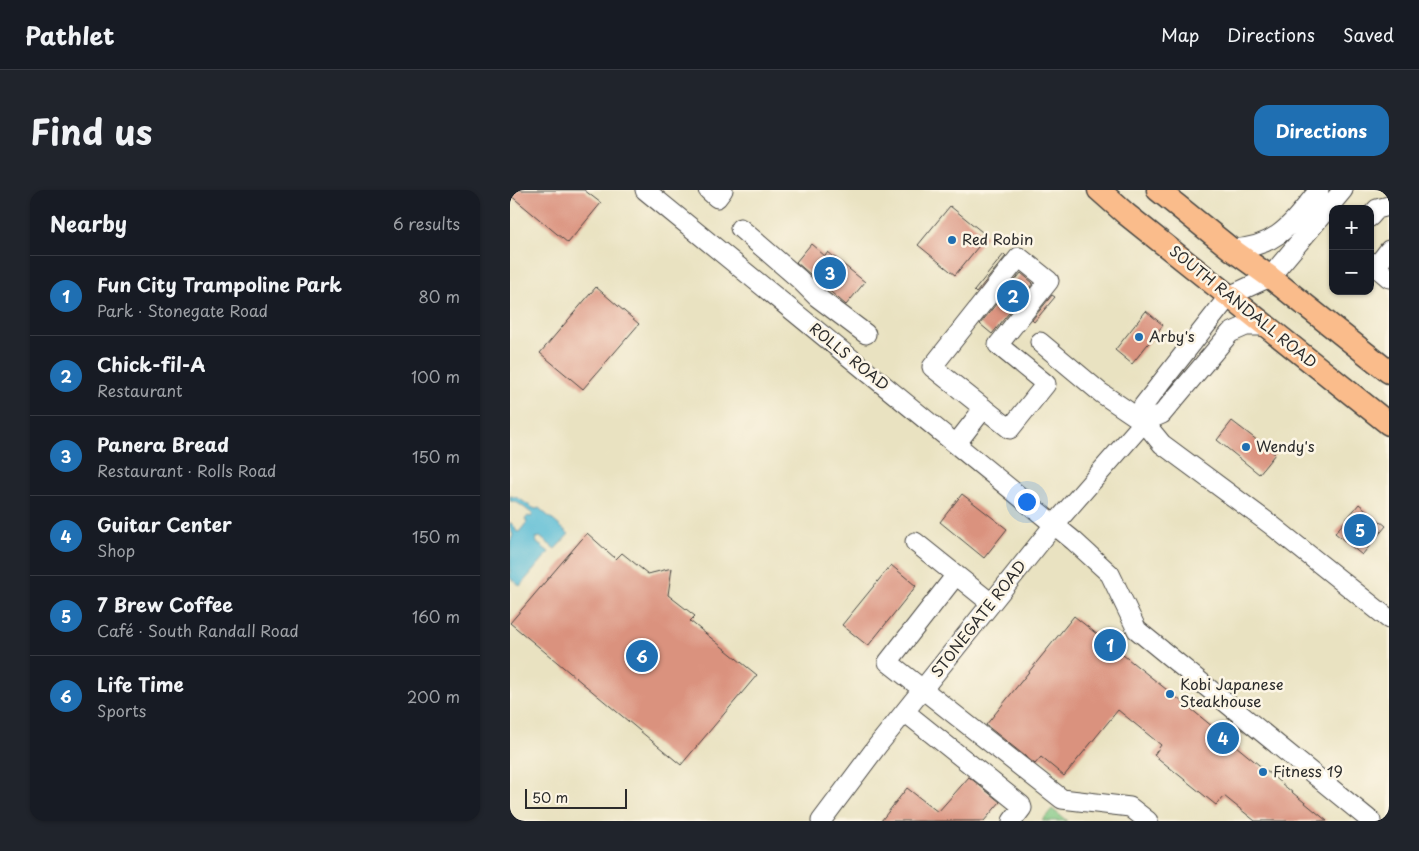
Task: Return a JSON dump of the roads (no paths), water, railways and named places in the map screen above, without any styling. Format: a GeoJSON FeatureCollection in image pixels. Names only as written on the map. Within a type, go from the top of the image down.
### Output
{"type":"FeatureCollection","features":[{"type":"Feature","properties":{"kind":"main road","name":"SOUTH RANDALL ROAD"},"geometry":{"type":"LineString","coordinates":[[1098,190],[1389,424]]}},
{"type":"Feature","properties":{"kind":"main road"},"geometry":{"type":"LineString","coordinates":[[1158,190],[1389,372]]}},
{"type":"Feature","properties":{"kind":"street","name":"ROLLS ROAD"},"geometry":{"type":"LineString","coordinates":[[645,190],[1054,525],[1110,574],[1137,630],[1371,821]]}},
{"type":"Feature","properties":{"kind":"street"},"geometry":{"type":"LineString","coordinates":[[708,190],[717,198],[723,190]]}},
{"type":"Feature","properties":{"kind":"street"},"geometry":{"type":"LineString","coordinates":[[1231,249],[1254,247],[1271,241],[1286,229],[1319,190]]}},
{"type":"Feature","properties":{"kind":"street","name":"STONEGATE ROAD"},"geometry":{"type":"LineString","coordinates":[[1144,422],[1143,406],[1230,296],[1270,277],[1343,190]]}},
{"type":"Feature","properties":{"kind":"street"},"geometry":{"type":"LineString","coordinates":[[1374,212],[1377,209],[1389,206]]}},
{"type":"Feature","properties":{"kind":"street"},"geometry":{"type":"LineString","coordinates":[[740,228],[817,297],[866,334]]}},
{"type":"Feature","properties":{"kind":"street"},"geometry":{"type":"LineString","coordinates":[[1378,269],[1389,250]]}},
{"type":"Feature","properties":{"kind":"street"},"geometry":{"type":"LineString","coordinates":[[1019,257],[1049,281],[998,345],[1046,384],[1010,429],[984,408],[932,367],[1019,257]]}},
{"type":"Feature","properties":{"kind":"street","name":"STONEGATE ROAD"},"geometry":{"type":"LineString","coordinates":[[821,821],[922,690],[1054,525],[1144,422],[1162,414],[1230,333],[1246,326],[1268,326]]}},
{"type":"Feature","properties":{"kind":"street"},"geometry":{"type":"LineString","coordinates":[[1040,342],[1101,393],[1144,422],[1162,444],[1270,524],[1389,619]]}},
{"type":"Feature","properties":{"kind":"street"},"geometry":{"type":"LineString","coordinates":[[956,444],[984,408]]}},
{"type":"Feature","properties":{"kind":"street"},"geometry":{"type":"LineString","coordinates":[[915,542],[991,603]]}},
{"type":"Feature","properties":{"kind":"street"},"geometry":{"type":"LineString","coordinates":[[956,575],[888,662],[1062,799],[1130,807],[1148,821]]}},
{"type":"Feature","properties":{"kind":"street"},"geometry":{"type":"LineString","coordinates":[[905,712],[1021,805],[1022,808],[1012,821]]}},
{"type":"Feature","properties":{"kind":"water"},"geometry":{"type":"Polygon","coordinates":[[[510,496],[518,498],[533,508],[539,508],[569,534],[555,549],[540,537],[536,538],[537,543],[549,552],[520,586],[510,578],[510,542],[513,535],[510,522],[516,531],[519,532],[527,522],[525,519],[533,514],[519,504],[510,501],[510,496]]]}},
{"type":"Feature","properties":{"kind":"place","name":"Red Robin"},"geometry":{"type":"Point","coordinates":[952,240]}},
{"type":"Feature","properties":{"kind":"place","name":"Panera Bread"},"geometry":{"type":"Point","coordinates":[830,273]}},
{"type":"Feature","properties":{"kind":"place","name":"Chick-fil-A"},"geometry":{"type":"Point","coordinates":[1013,296]}},
{"type":"Feature","properties":{"kind":"place","name":"Arby's"},"geometry":{"type":"Point","coordinates":[1139,337]}},
{"type":"Feature","properties":{"kind":"place","name":"Wendy's"},"geometry":{"type":"Point","coordinates":[1246,447]}},
{"type":"Feature","properties":{"kind":"place","name":"7 Brew Coffee"},"geometry":{"type":"Point","coordinates":[1360,530]}},
{"type":"Feature","properties":{"kind":"place","name":"Fun City Trampoline Park"},"geometry":{"type":"Point","coordinates":[1110,645]}},
{"type":"Feature","properties":{"kind":"place","name":"Life Time"},"geometry":{"type":"Point","coordinates":[642,656]}},
{"type":"Feature","properties":{"kind":"place","name":"Kobi Japanese Steakhouse"},"geometry":{"type":"Point","coordinates":[1170,694]}},
{"type":"Feature","properties":{"kind":"place","name":"Guitar Center"},"geometry":{"type":"Point","coordinates":[1223,738]}},
{"type":"Feature","properties":{"kind":"place","name":"Fitness 19"},"geometry":{"type":"Point","coordinates":[1263,772]}}]}
